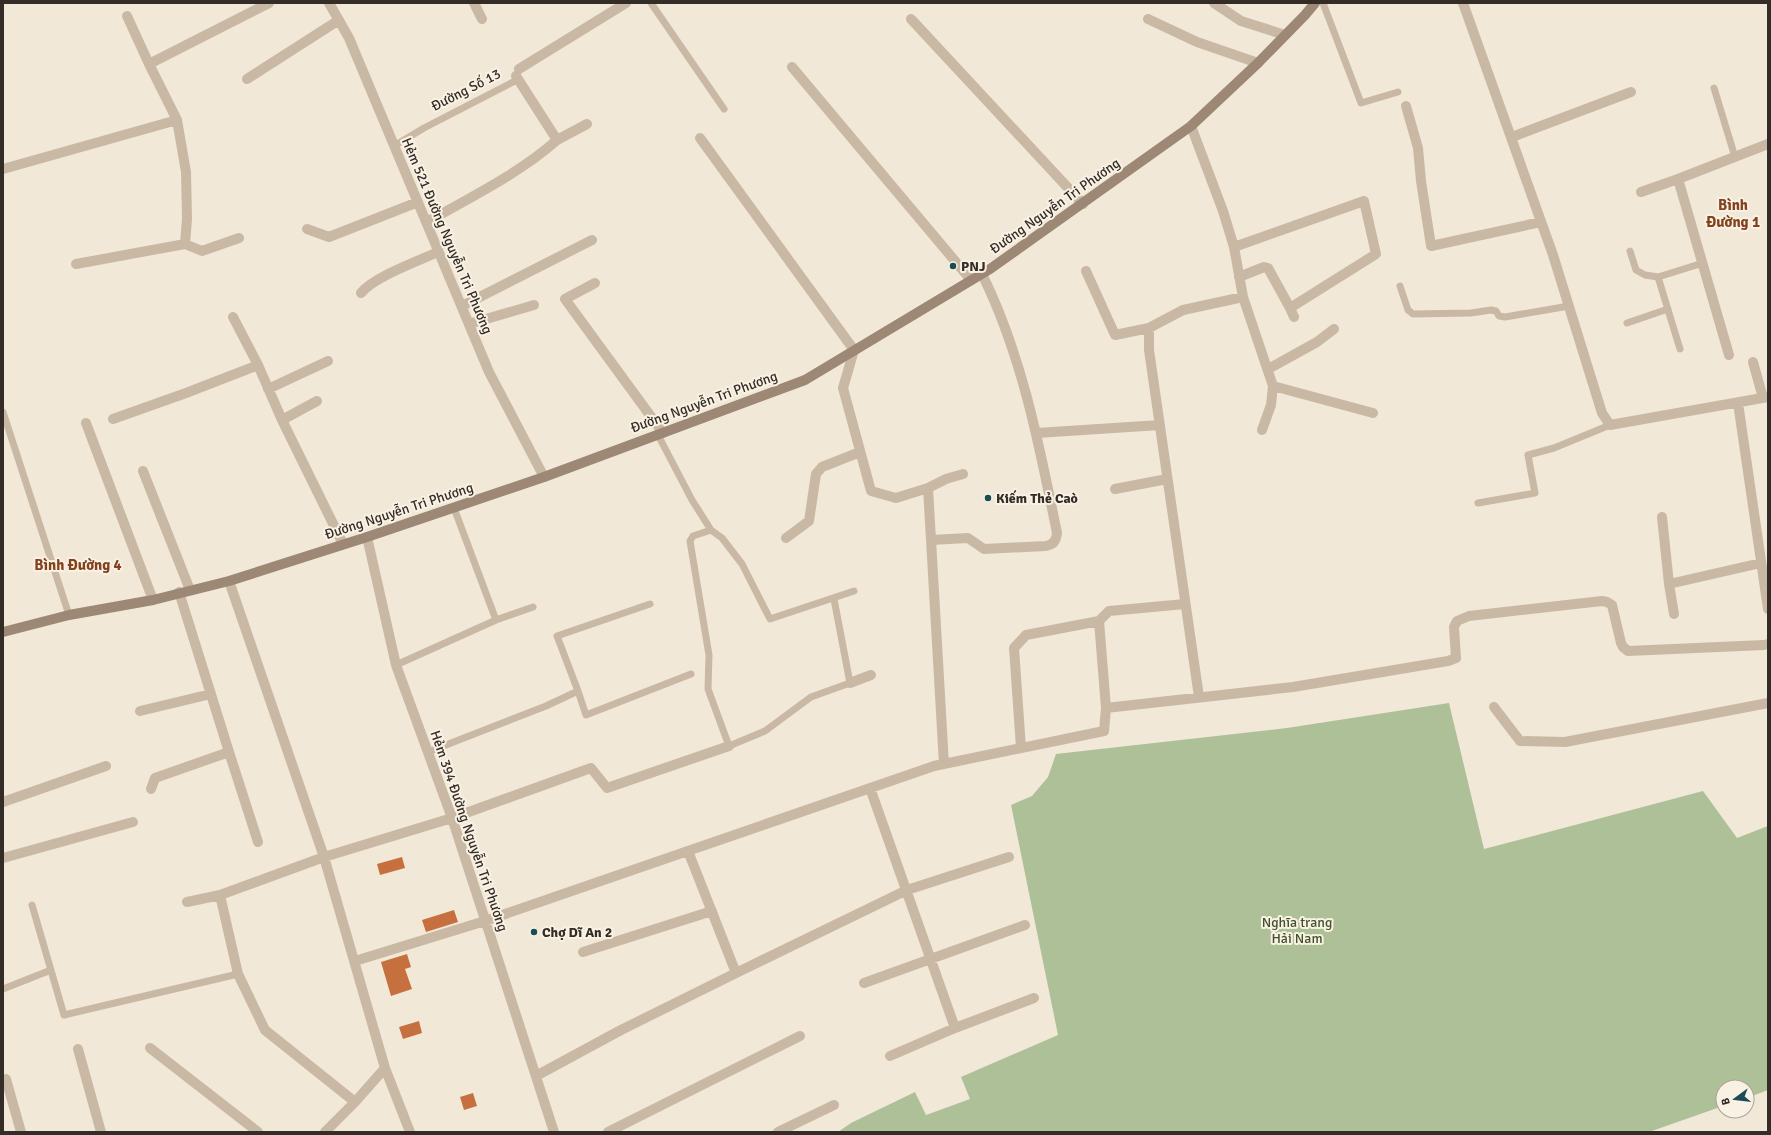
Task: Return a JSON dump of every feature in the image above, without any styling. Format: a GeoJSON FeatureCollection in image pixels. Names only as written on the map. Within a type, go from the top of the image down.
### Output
{"type":"FeatureCollection","features":[{"type":"Feature","properties":{"kind":"main road","name":"Đường Nguyễn Tri Phương"},"geometry":{"type":"LineString","coordinates":[[3,632],[69,615],[152,600],[179,592],[229,581],[367,537],[544,477],[805,380],[982,274],[1083,204],[1190,126],[1258,63],[1315,3]]}},
{"type":"Feature","properties":{"kind":"street"},"geometry":{"type":"LineString","coordinates":[[149,64],[269,3]]}},
{"type":"Feature","properties":{"kind":"street","name":"Hẻm 521 Đường Nguyễn Tri Phương"},"geometry":{"type":"LineString","coordinates":[[329,3],[349,38],[489,372],[544,477]]}},
{"type":"Feature","properties":{"kind":"street"},"geometry":{"type":"LineString","coordinates":[[474,3],[482,19]]}},
{"type":"Feature","properties":{"kind":"street","name":"Đường Số 13"},"geometry":{"type":"LineString","coordinates":[[518,73],[626,3]]}},
{"type":"Feature","properties":{"kind":"street"},"geometry":{"type":"LineString","coordinates":[[1214,3],[1241,21],[1285,35]]}},
{"type":"Feature","properties":{"kind":"street"},"geometry":{"type":"LineString","coordinates":[[1463,3],[1512,137],[1541,222],[1602,413],[1610,425],[1766,398],[1753,362]]}},
{"type":"Feature","properties":{"kind":"street"},"geometry":{"type":"LineString","coordinates":[[127,16],[177,120],[186,172],[187,219],[185,244]]}},
{"type":"Feature","properties":{"kind":"street"},"geometry":{"type":"LineString","coordinates":[[911,19],[1083,204]]}},
{"type":"Feature","properties":{"kind":"street"},"geometry":{"type":"LineString","coordinates":[[1148,19],[1197,42],[1258,63]]}},
{"type":"Feature","properties":{"kind":"street"},"geometry":{"type":"LineString","coordinates":[[247,79],[339,20]]}},
{"type":"Feature","properties":{"kind":"street"},"geometry":{"type":"LineString","coordinates":[[792,67],[971,280]]}},
{"type":"Feature","properties":{"kind":"street"},"geometry":{"type":"LineString","coordinates":[[518,73],[557,140]]}},
{"type":"Feature","properties":{"kind":"street"},"geometry":{"type":"LineString","coordinates":[[1512,137],[1631,92]]}},
{"type":"Feature","properties":{"kind":"street"},"geometry":{"type":"LineString","coordinates":[[1406,106],[1418,148],[1421,181],[1431,246],[1541,222]]}},
{"type":"Feature","properties":{"kind":"street"},"geometry":{"type":"LineString","coordinates":[[3,169],[177,120]]}},
{"type":"Feature","properties":{"kind":"street"},"geometry":{"type":"LineString","coordinates":[[427,222],[530,161],[557,140],[587,124]]}},
{"type":"Feature","properties":{"kind":"street"},"geometry":{"type":"LineString","coordinates":[[1190,126],[1223,211],[1234,247],[1243,297],[1273,386],[1271,405],[1262,430]]}},
{"type":"Feature","properties":{"kind":"street"},"geometry":{"type":"LineString","coordinates":[[700,138],[854,350],[843,388],[870,491],[896,498],[928,488],[946,479],[963,474]]}},
{"type":"Feature","properties":{"kind":"street"},"geometry":{"type":"LineString","coordinates":[[1641,192],[1768,144]]}},
{"type":"Feature","properties":{"kind":"street"},"geometry":{"type":"LineString","coordinates":[[1678,179],[1729,354]]}},
{"type":"Feature","properties":{"kind":"street"},"geometry":{"type":"LineString","coordinates":[[1234,247],[1364,201],[1376,254],[1292,313],[1268,268],[1264,267],[1239,277]]}},
{"type":"Feature","properties":{"kind":"street"},"geometry":{"type":"LineString","coordinates":[[307,229],[329,237],[418,202]]}},
{"type":"Feature","properties":{"kind":"street"},"geometry":{"type":"LineString","coordinates":[[76,264],[185,244],[202,251],[239,238]]}},
{"type":"Feature","properties":{"kind":"street"},"geometry":{"type":"LineString","coordinates":[[462,306],[592,240]]}},
{"type":"Feature","properties":{"kind":"street"},"geometry":{"type":"LineString","coordinates":[[362,293],[366,288],[377,281],[438,252]]}},
{"type":"Feature","properties":{"kind":"street"},"geometry":{"type":"LineString","coordinates":[[1086,271],[1115,335],[1149,328],[1183,310],[1243,297]]}},
{"type":"Feature","properties":{"kind":"street"},"geometry":{"type":"LineString","coordinates":[[931,540],[968,538],[984,549],[1046,546],[1053,544],[1057,539],[1037,433],[1011,342],[998,306],[982,274]]}},
{"type":"Feature","properties":{"kind":"street"},"geometry":{"type":"LineString","coordinates":[[595,282],[564,299],[661,434]]}},
{"type":"Feature","properties":{"kind":"street"},"geometry":{"type":"LineString","coordinates":[[469,324],[534,305]]}},
{"type":"Feature","properties":{"kind":"street"},"geometry":{"type":"LineString","coordinates":[[233,317],[258,365],[282,420],[343,544]]}},
{"type":"Feature","properties":{"kind":"street"},"geometry":{"type":"LineString","coordinates":[[1149,328],[1149,350],[1199,697]]}},
{"type":"Feature","properties":{"kind":"street"},"geometry":{"type":"LineString","coordinates":[[1268,369],[1317,342],[1334,329]]}},
{"type":"Feature","properties":{"kind":"street"},"geometry":{"type":"LineString","coordinates":[[268,389],[328,361]]}},
{"type":"Feature","properties":{"kind":"street"},"geometry":{"type":"LineString","coordinates":[[113,419],[258,365]]}},
{"type":"Feature","properties":{"kind":"street"},"geometry":{"type":"LineString","coordinates":[[1273,386],[1373,413]]}},
{"type":"Feature","properties":{"kind":"street"},"geometry":{"type":"LineString","coordinates":[[282,420],[317,402]]}},
{"type":"Feature","properties":{"kind":"street"},"geometry":{"type":"LineString","coordinates":[[1738,403],[1768,609]]}},
{"type":"Feature","properties":{"kind":"street"},"geometry":{"type":"LineString","coordinates":[[86,423],[152,600]]}},
{"type":"Feature","properties":{"kind":"street"},"geometry":{"type":"LineString","coordinates":[[1037,433],[1160,425]]}},
{"type":"Feature","properties":{"kind":"street"},"geometry":{"type":"LineString","coordinates":[[786,538],[809,521],[816,474],[822,467],[860,452]]}},
{"type":"Feature","properties":{"kind":"street"},"geometry":{"type":"LineString","coordinates":[[143,471],[190,590]]}},
{"type":"Feature","properties":{"kind":"street"},"geometry":{"type":"LineString","coordinates":[[1115,489],[1167,479]]}},
{"type":"Feature","properties":{"kind":"street"},"geometry":{"type":"LineString","coordinates":[[928,488],[944,764]]}},
{"type":"Feature","properties":{"kind":"street"},"geometry":{"type":"LineString","coordinates":[[1662,517],[1669,584],[1674,614]]}},
{"type":"Feature","properties":{"kind":"street","name":"Hẻm 394 Đường Nguyễn Tri Phương"},"geometry":{"type":"LineString","coordinates":[[367,537],[396,665],[452,818],[554,1132]]}},
{"type":"Feature","properties":{"kind":"street"},"geometry":{"type":"LineString","coordinates":[[1669,584],[1761,563]]}},
{"type":"Feature","properties":{"kind":"street"},"geometry":{"type":"LineString","coordinates":[[229,581],[324,857],[385,1068],[410,1132]]}},
{"type":"Feature","properties":{"kind":"street"},"geometry":{"type":"LineString","coordinates":[[179,592],[258,842]]}},
{"type":"Feature","properties":{"kind":"street"},"geometry":{"type":"LineString","coordinates":[[1106,708],[1293,687],[1448,661],[1456,658],[1454,628],[1457,621],[1469,616],[1602,602],[1607,602],[1612,605],[1621,643],[1628,651],[1764,646],[1768,644]]}},
{"type":"Feature","properties":{"kind":"street"},"geometry":{"type":"LineString","coordinates":[[1021,748],[1014,648],[1026,635],[1099,621],[1109,611],[1185,604]]}},
{"type":"Feature","properties":{"kind":"street"},"geometry":{"type":"LineString","coordinates":[[354,962],[485,921],[870,788],[944,764],[1104,731],[1106,708],[1099,621]]}},
{"type":"Feature","properties":{"kind":"street"},"geometry":{"type":"LineString","coordinates":[[850,683],[871,675]]}},
{"type":"Feature","properties":{"kind":"street"},"geometry":{"type":"LineString","coordinates":[[140,711],[211,694]]}},
{"type":"Feature","properties":{"kind":"street"},"geometry":{"type":"LineString","coordinates":[[1494,707],[1520,741],[1566,742],[1768,703]]}},
{"type":"Feature","properties":{"kind":"street"},"geometry":{"type":"LineString","coordinates":[[187,902],[220,895],[324,857],[452,818],[591,768],[607,788],[729,746]]}},
{"type":"Feature","properties":{"kind":"street"},"geometry":{"type":"LineString","coordinates":[[151,789],[155,778],[229,752]]}},
{"type":"Feature","properties":{"kind":"street"},"geometry":{"type":"LineString","coordinates":[[3,802],[106,766]]}},
{"type":"Feature","properties":{"kind":"street"},"geometry":{"type":"LineString","coordinates":[[870,788],[955,1028]]}},
{"type":"Feature","properties":{"kind":"street"},"geometry":{"type":"LineString","coordinates":[[3,858],[133,822]]}},
{"type":"Feature","properties":{"kind":"street"},"geometry":{"type":"LineString","coordinates":[[688,851],[736,973]]}},
{"type":"Feature","properties":{"kind":"street"},"geometry":{"type":"LineString","coordinates":[[536,1076],[621,1030],[906,890],[1009,857]]}},
{"type":"Feature","properties":{"kind":"street"},"geometry":{"type":"LineString","coordinates":[[220,895],[238,974],[265,1030],[356,1102]]}},
{"type":"Feature","properties":{"kind":"street"},"geometry":{"type":"LineString","coordinates":[[583,952],[712,911]]}},
{"type":"Feature","properties":{"kind":"street"},"geometry":{"type":"LineString","coordinates":[[864,983],[1025,925]]}},
{"type":"Feature","properties":{"kind":"street"},"geometry":{"type":"LineString","coordinates":[[890,1056],[955,1028],[1034,998]]}},
{"type":"Feature","properties":{"kind":"street"},"geometry":{"type":"LineString","coordinates":[[608,1132],[800,1036]]}},
{"type":"Feature","properties":{"kind":"street"},"geometry":{"type":"LineString","coordinates":[[150,1048],[258,1132]]}},
{"type":"Feature","properties":{"kind":"street"},"geometry":{"type":"LineString","coordinates":[[78,1049],[100,1132]]}},
{"type":"Feature","properties":{"kind":"street"},"geometry":{"type":"LineString","coordinates":[[325,1132],[356,1102],[385,1068]]}},
{"type":"Feature","properties":{"kind":"street"},"geometry":{"type":"LineString","coordinates":[[6,1079],[21,1132]]}},
{"type":"Feature","properties":{"kind":"street"},"geometry":{"type":"LineString","coordinates":[[778,1132],[834,1105]]}},
{"type":"Feature","properties":{"kind":"lane"},"geometry":{"type":"LineString","coordinates":[[651,3],[724,109]]}},
{"type":"Feature","properties":{"kind":"lane"},"geometry":{"type":"LineString","coordinates":[[1323,3],[1361,103],[1398,92]]}},
{"type":"Feature","properties":{"kind":"lane","name":"Đường Số 13"},"geometry":{"type":"LineString","coordinates":[[394,146],[424,128],[515,81],[518,73]]}},
{"type":"Feature","properties":{"kind":"lane"},"geometry":{"type":"LineString","coordinates":[[1714,88],[1735,157]]}},
{"type":"Feature","properties":{"kind":"lane"},"geometry":{"type":"LineString","coordinates":[[1630,252],[1636,270],[1645,275],[1658,276],[1703,263]]}},
{"type":"Feature","properties":{"kind":"lane"},"geometry":{"type":"LineString","coordinates":[[1658,276],[1680,349]]}},
{"type":"Feature","properties":{"kind":"lane"},"geometry":{"type":"LineString","coordinates":[[1400,286],[1408,310],[1413,314],[1471,313],[1491,310],[1496,311],[1499,316],[1505,317],[1569,306]]}},
{"type":"Feature","properties":{"kind":"lane"},"geometry":{"type":"LineString","coordinates":[[1627,323],[1668,309]]}},
{"type":"Feature","properties":{"kind":"lane"},"geometry":{"type":"LineString","coordinates":[[3,412],[69,615]]}},
{"type":"Feature","properties":{"kind":"lane"},"geometry":{"type":"LineString","coordinates":[[1478,503],[1534,493],[1528,455],[1554,448],[1610,425]]}},
{"type":"Feature","properties":{"kind":"lane"},"geometry":{"type":"LineString","coordinates":[[661,434],[692,500],[711,530],[722,538],[742,564],[770,619],[834,599],[854,591]]}},
{"type":"Feature","properties":{"kind":"lane"},"geometry":{"type":"LineString","coordinates":[[454,508],[496,620]]}},
{"type":"Feature","properties":{"kind":"lane"},"geometry":{"type":"LineString","coordinates":[[711,530],[693,536],[690,541],[709,655],[708,689],[729,746],[765,731],[811,697],[850,683],[834,599]]}},
{"type":"Feature","properties":{"kind":"lane"},"geometry":{"type":"LineString","coordinates":[[650,604],[557,636],[586,715],[691,674]]}},
{"type":"Feature","properties":{"kind":"lane"},"geometry":{"type":"LineString","coordinates":[[396,665],[496,620],[533,607]]}},
{"type":"Feature","properties":{"kind":"lane"},"geometry":{"type":"LineString","coordinates":[[428,752],[546,706],[578,691]]}},
{"type":"Feature","properties":{"kind":"lane"},"geometry":{"type":"LineString","coordinates":[[32,905],[64,1015],[238,974]]}},
{"type":"Feature","properties":{"kind":"lane"},"geometry":{"type":"LineString","coordinates":[[3,989],[51,970]]}},
{"type":"Feature","properties":{"kind":"green space","name":"Nghĩa trang Hải Nam"},"geometry":{"type":"Polygon","coordinates":[[[1449,703],[1484,849],[1703,791],[1737,838],[1768,826],[1768,1090],[1755,1095],[1755,1079],[1715,1079],[1715,1109],[1649,1132],[838,1132],[851,1123],[915,1092],[926,1115],[970,1099],[961,1077],[1058,1035],[1011,805],[1032,796],[1048,777],[1056,754],[1287,728],[1449,703]]]}},
{"type":"Feature","properties":{"kind":"building"},"geometry":{"type":"Polygon","coordinates":[[[402,857],[405,868],[380,875],[377,864],[402,857]]]}},
{"type":"Feature","properties":{"kind":"building"},"geometry":{"type":"Polygon","coordinates":[[[454,910],[458,922],[426,932],[422,920],[454,910]]]}},
{"type":"Feature","properties":{"kind":"building"},"geometry":{"type":"Polygon","coordinates":[[[407,954],[411,967],[405,969],[412,989],[391,996],[381,962],[407,954]]]}},
{"type":"Feature","properties":{"kind":"building"},"geometry":{"type":"Polygon","coordinates":[[[419,1021],[422,1033],[403,1039],[399,1027],[419,1021]]]}},
{"type":"Feature","properties":{"kind":"building"},"geometry":{"type":"Polygon","coordinates":[[[473,1093],[477,1106],[464,1110],[460,1097],[473,1093]]]}},
{"type":"Feature","properties":{"kind":"place","name":"PNJ"},"geometry":{"type":"Point","coordinates":[953,266]}},
{"type":"Feature","properties":{"kind":"place","name":"Kiếm Thẻ Caò"},"geometry":{"type":"Point","coordinates":[988,498]}},
{"type":"Feature","properties":{"kind":"place","name":"Chợ Dĩ An 2"},"geometry":{"type":"Point","coordinates":[534,932]}},
{"type":"Feature","properties":{"kind":"district","name":"Bình Đường 1"},"geometry":{"type":"Point","coordinates":[1733,214]}},
{"type":"Feature","properties":{"kind":"district","name":"Bình Đường 4"},"geometry":{"type":"Point","coordinates":[78,565]}}]}
